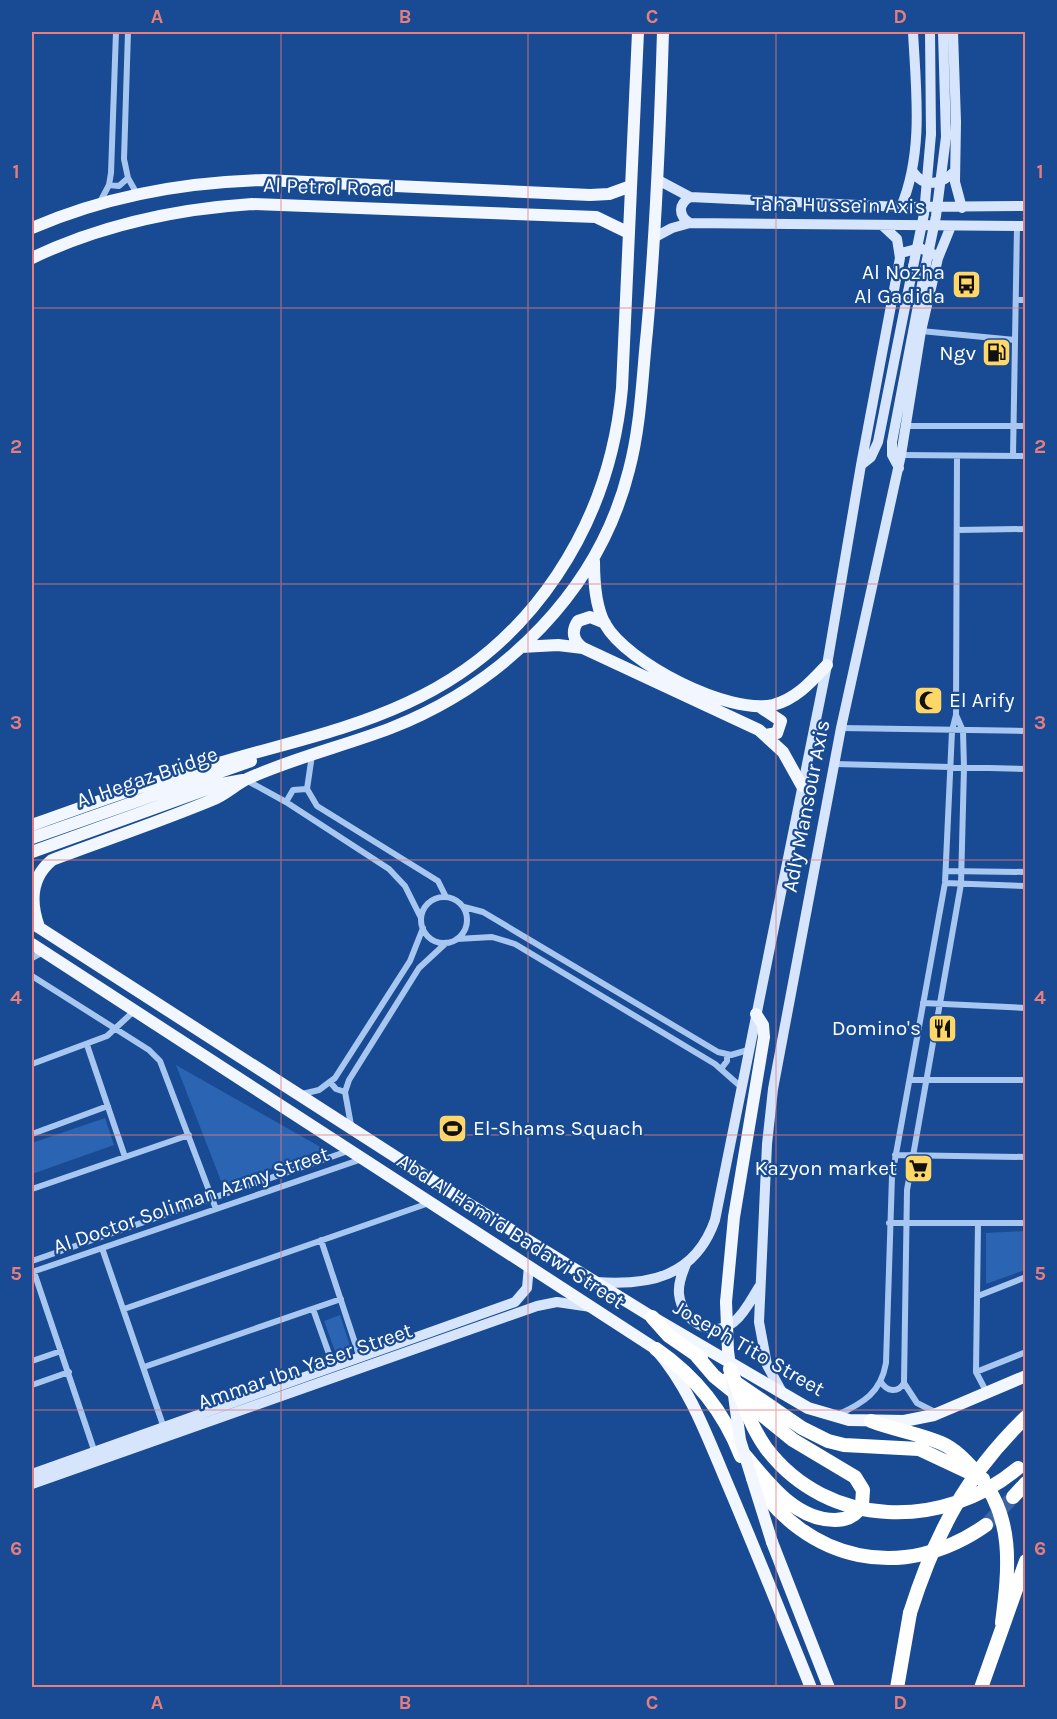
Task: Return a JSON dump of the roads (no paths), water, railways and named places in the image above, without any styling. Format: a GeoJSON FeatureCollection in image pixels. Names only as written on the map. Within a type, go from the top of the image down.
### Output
{"type":"FeatureCollection","features":[{"type":"Feature","properties":{"kind":"highway"},"geometry":{"type":"LineString","coordinates":[[652,1317],[669,1336],[814,1435],[844,1445],[919,1449],[983,1479]]}},
{"type":"Feature","properties":{"kind":"highway"},"geometry":{"type":"LineString","coordinates":[[656,1349],[681,1368],[709,1397],[737,1447],[744,1465],[777,1509],[811,1536],[848,1554],[890,1560],[924,1555],[957,1544],[986,1525]]}},
{"type":"Feature","properties":{"kind":"highway"},"geometry":{"type":"LineString","coordinates":[[696,1355],[714,1376],[784,1433],[855,1477],[863,1490],[862,1505],[848,1519],[826,1520],[811,1516],[780,1494],[737,1447]]}},
{"type":"Feature","properties":{"kind":"highway"},"geometry":{"type":"LineString","coordinates":[[730,1369],[748,1416],[771,1453],[810,1486],[850,1504],[892,1513],[930,1511],[981,1493],[1022,1464]]}},
{"type":"Feature","properties":{"kind":"highway"},"geometry":{"type":"LineString","coordinates":[[897,1688],[910,1613],[923,1570],[957,1500],[979,1468],[1026,1417]]}},
{"type":"Feature","properties":{"kind":"highway"},"geometry":{"type":"LineString","coordinates":[[871,1421],[943,1444],[957,1452],[983,1479],[994,1496],[1007,1534],[1008,1575],[1002,1623]]}},
{"type":"Feature","properties":{"kind":"highway"},"geometry":{"type":"LineString","coordinates":[[1013,1497],[1026,1483]]}},
{"type":"Feature","properties":{"kind":"highway"},"geometry":{"type":"LineString","coordinates":[[981,1688],[1026,1560]]}},
{"type":"Feature","properties":{"kind":"main road"},"geometry":{"type":"LineString","coordinates":[[32,825],[213,764],[273,749],[389,711],[444,684],[516,627],[562,571],[596,507],[616,437],[622,388],[638,32]]}},
{"type":"Feature","properties":{"kind":"main road"},"geometry":{"type":"LineString","coordinates":[[32,866],[214,799],[245,780],[389,728],[428,711],[482,679],[521,647],[566,600],[594,559],[623,492],[634,452],[640,410],[655,237],[663,32]]}},
{"type":"Feature","properties":{"kind":"main road"},"geometry":{"type":"LineString","coordinates":[[901,207],[913,172],[917,141],[913,32]]}},
{"type":"Feature","properties":{"kind":"main road"},"geometry":{"type":"LineString","coordinates":[[861,465],[871,457],[878,442],[924,214],[931,134],[930,32]]}},
{"type":"Feature","properties":{"kind":"main road"},"geometry":{"type":"LineString","coordinates":[[899,468],[892,455],[892,442],[936,216],[946,137],[943,32]]}},
{"type":"Feature","properties":{"kind":"main road"},"geometry":{"type":"LineString","coordinates":[[953,32],[955,171],[956,189],[962,208]]}},
{"type":"Feature","properties":{"kind":"main road"},"geometry":{"type":"LineString","coordinates":[[913,172],[920,180],[930,183],[941,182],[955,171]]}},
{"type":"Feature","properties":{"kind":"main road","name":"Taha Hussein Axis"},"geometry":{"type":"LineString","coordinates":[[658,180],[690,197],[901,207],[1026,206]]}},
{"type":"Feature","properties":{"kind":"main road","name":"Al Petrol Road"},"geometry":{"type":"LineString","coordinates":[[32,228],[100,203],[137,194],[214,182],[291,182],[600,195],[631,186]]}},
{"type":"Feature","properties":{"kind":"main road"},"geometry":{"type":"LineString","coordinates":[[291,182],[292,205]]}},
{"type":"Feature","properties":{"kind":"main road"},"geometry":{"type":"LineString","coordinates":[[596,217],[604,207],[600,195]]}},
{"type":"Feature","properties":{"kind":"main road"},"geometry":{"type":"LineString","coordinates":[[690,197],[682,203],[680,210],[682,217],[690,223]]}},
{"type":"Feature","properties":{"kind":"main road","name":"Al Petrol Road"},"geometry":{"type":"LineString","coordinates":[[32,258],[106,229],[162,215],[227,206],[292,205],[596,217],[629,233]]}},
{"type":"Feature","properties":{"kind":"main road","name":"Taha Hussein Axis"},"geometry":{"type":"LineString","coordinates":[[655,237],[672,228],[690,223],[1022,226]]}},
{"type":"Feature","properties":{"kind":"main road"},"geometry":{"type":"LineString","coordinates":[[882,226],[894,235],[901,253],[920,248],[938,258]]}},
{"type":"Feature","properties":{"kind":"main road","name":"Adly Mansour Axis"},"geometry":{"type":"LineString","coordinates":[[785,1397],[772,1375],[761,1344],[759,1322],[767,1144],[773,1089],[841,728],[899,468],[921,331],[938,258],[951,226]]}},
{"type":"Feature","properties":{"kind":"main road","name":"Adly Mansour Axis"},"geometry":{"type":"LineString","coordinates":[[596,1281],[644,1282],[665,1275],[687,1262],[703,1245],[715,1220],[740,1086],[779,911],[827,665],[861,465],[901,253]]}},
{"type":"Feature","properties":{"kind":"main road"},"geometry":{"type":"LineString","coordinates":[[594,559],[597,598],[605,623]]}},
{"type":"Feature","properties":{"kind":"main road"},"geometry":{"type":"LineString","coordinates":[[766,735],[777,733],[781,722],[759,707],[718,697],[672,677],[629,649],[605,623],[590,616],[579,621],[573,633],[578,644],[583,648],[743,720],[766,735],[783,752],[802,786]]}},
{"type":"Feature","properties":{"kind":"main road"},"geometry":{"type":"LineString","coordinates":[[521,647],[558,645],[583,648]]}},
{"type":"Feature","properties":{"kind":"main road"},"geometry":{"type":"LineString","coordinates":[[759,707],[780,703],[796,694],[827,665]]}},
{"type":"Feature","properties":{"kind":"main road","name":"Al Hegaz Bridge"},"geometry":{"type":"LineString","coordinates":[[32,838],[243,764],[273,749]]}},
{"type":"Feature","properties":{"kind":"main road","name":"Al Hegaz Bridge"},"geometry":{"type":"LineString","coordinates":[[32,852],[227,782],[245,780]]}},
{"type":"Feature","properties":{"kind":"main road"},"geometry":{"type":"LineString","coordinates":[[35,925],[34,888],[39,873],[52,860]]}},
{"type":"Feature","properties":{"kind":"main road","name":"Abd Al Hamid Badawi Street"},"geometry":{"type":"LineString","coordinates":[[35,925],[352,1129],[596,1281]]}},
{"type":"Feature","properties":{"kind":"main road","name":"Abd Al Hamid Badawi Street"},"geometry":{"type":"LineString","coordinates":[[32,944],[37,955],[133,1012],[595,1307],[656,1349],[674,1372],[696,1410],[751,1536],[811,1688]]}},
{"type":"Feature","properties":{"kind":"main road"},"geometry":{"type":"LineString","coordinates":[[756,1014],[763,1025],[764,1037],[734,1217],[726,1302],[730,1369],[745,1463],[772,1542],[829,1688]]}},
{"type":"Feature","properties":{"kind":"main road"},"geometry":{"type":"LineString","coordinates":[[687,1262],[680,1281],[680,1302],[690,1320],[705,1328],[717,1329],[735,1321],[761,1283]]}},
{"type":"Feature","properties":{"kind":"main road"},"geometry":{"type":"LineString","coordinates":[[529,1266],[530,1280],[525,1292],[535,1296],[537,1306]]}},
{"type":"Feature","properties":{"kind":"main road","name":"Joseph Tito Street"},"geometry":{"type":"LineString","coordinates":[[596,1281],[785,1397],[831,1417],[871,1421],[904,1421],[939,1413],[1026,1376]]}},
{"type":"Feature","properties":{"kind":"main road","name":"Ammar Ibn Yaser Street"},"geometry":{"type":"LineString","coordinates":[[32,1474],[515,1302],[525,1292]]}},
{"type":"Feature","properties":{"kind":"main road","name":"Ammar Ibn Yaser Street"},"geometry":{"type":"LineString","coordinates":[[32,1484],[537,1306],[557,1302],[595,1307]]}},
{"type":"Feature","properties":{"kind":"street"},"geometry":{"type":"LineString","coordinates":[[100,203],[109,185],[116,32]]}},
{"type":"Feature","properties":{"kind":"street"},"geometry":{"type":"LineString","coordinates":[[128,32],[124,159],[128,178],[137,194]]}},
{"type":"Feature","properties":{"kind":"street"},"geometry":{"type":"LineString","coordinates":[[109,185],[119,186],[128,178]]}},
{"type":"Feature","properties":{"kind":"street"},"geometry":{"type":"LineString","coordinates":[[1014,456],[1016,300],[1022,226]]}},
{"type":"Feature","properties":{"kind":"street"},"geometry":{"type":"LineString","coordinates":[[1016,300],[1026,300]]}},
{"type":"Feature","properties":{"kind":"street"},"geometry":{"type":"LineString","coordinates":[[921,331],[1015,340]]}},
{"type":"Feature","properties":{"kind":"street"},"geometry":{"type":"LineString","coordinates":[[907,426],[1026,426]]}},
{"type":"Feature","properties":{"kind":"street"},"geometry":{"type":"LineString","coordinates":[[901,454],[1026,456]]}},
{"type":"Feature","properties":{"kind":"street"},"geometry":{"type":"LineString","coordinates":[[831,1417],[867,1400],[881,1382],[886,1363],[889,1323],[889,1223],[895,1155],[947,871],[952,731],[956,715],[957,456]]}},
{"type":"Feature","properties":{"kind":"street"},"geometry":{"type":"LineString","coordinates":[[957,530],[1026,529]]}},
{"type":"Feature","properties":{"kind":"street"},"geometry":{"type":"LineString","coordinates":[[939,1413],[917,1403],[904,1383],[906,1223],[911,1156],[961,884],[963,731],[956,715]]}},
{"type":"Feature","properties":{"kind":"street"},"geometry":{"type":"LineString","coordinates":[[841,728],[1026,731]]}},
{"type":"Feature","properties":{"kind":"street"},"geometry":{"type":"LineString","coordinates":[[312,755],[307,789],[320,810],[438,881],[446,897]]}},
{"type":"Feature","properties":{"kind":"street"},"geometry":{"type":"LineString","coordinates":[[835,764],[1026,769]]}},
{"type":"Feature","properties":{"kind":"street"},"geometry":{"type":"LineString","coordinates":[[245,780],[286,802],[389,869],[405,886],[422,918],[423,928],[410,961],[330,1083],[319,1090],[299,1095]]}},
{"type":"Feature","properties":{"kind":"street"},"geometry":{"type":"LineString","coordinates":[[286,802],[293,790],[307,789]]}},
{"type":"Feature","properties":{"kind":"street"},"geometry":{"type":"LineString","coordinates":[[947,871],[1026,872]]}},
{"type":"Feature","properties":{"kind":"street"},"geometry":{"type":"LineString","coordinates":[[945,883],[1026,886]]}},
{"type":"Feature","properties":{"kind":"street"},"geometry":{"type":"LineString","coordinates":[[422,918],[425,908],[432,900],[446,897],[456,900],[464,907],[483,912],[704,1044],[727,1055],[748,1050]]}},
{"type":"Feature","properties":{"kind":"street"},"geometry":{"type":"LineString","coordinates":[[457,939],[464,932],[467,922],[464,907]]}},
{"type":"Feature","properties":{"kind":"street"},"geometry":{"type":"LineString","coordinates":[[423,928],[432,939],[446,943]]}},
{"type":"Feature","properties":{"kind":"street"},"geometry":{"type":"LineString","coordinates":[[352,1129],[345,1092],[351,1076],[419,968],[446,943],[457,939],[492,937],[515,944],[721,1069],[740,1086]]}},
{"type":"Feature","properties":{"kind":"street"},"geometry":{"type":"LineString","coordinates":[[32,976],[160,1060],[216,1209]]}},
{"type":"Feature","properties":{"kind":"street"},"geometry":{"type":"LineString","coordinates":[[923,1003],[1026,1008]]}},
{"type":"Feature","properties":{"kind":"street"},"geometry":{"type":"LineString","coordinates":[[32,1064],[87,1045],[116,1030],[133,1012]]}},
{"type":"Feature","properties":{"kind":"street"},"geometry":{"type":"LineString","coordinates":[[87,1045],[125,1157]]}},
{"type":"Feature","properties":{"kind":"street"},"geometry":{"type":"LineString","coordinates":[[721,1069],[727,1061],[727,1055]]}},
{"type":"Feature","properties":{"kind":"street"},"geometry":{"type":"LineString","coordinates":[[910,1080],[1026,1080]]}},
{"type":"Feature","properties":{"kind":"street"},"geometry":{"type":"LineString","coordinates":[[330,1083],[336,1089],[345,1092]]}},
{"type":"Feature","properties":{"kind":"street"},"geometry":{"type":"LineString","coordinates":[[32,1134],[108,1106]]}},
{"type":"Feature","properties":{"kind":"street"},"geometry":{"type":"LineString","coordinates":[[32,1189],[189,1135]]}},
{"type":"Feature","properties":{"kind":"street","name":"Al Doctor Soliman Azmy Street"},"geometry":{"type":"LineString","coordinates":[[32,1261],[349,1150]]}},
{"type":"Feature","properties":{"kind":"street"},"geometry":{"type":"LineString","coordinates":[[895,1155],[1026,1157]]}},
{"type":"Feature","properties":{"kind":"street","name":"Al Doctor Soliman Azmy Street"},"geometry":{"type":"LineString","coordinates":[[33,1272],[362,1159]]}},
{"type":"Feature","properties":{"kind":"street"},"geometry":{"type":"LineString","coordinates":[[124,1309],[430,1202]]}},
{"type":"Feature","properties":{"kind":"street"},"geometry":{"type":"LineString","coordinates":[[889,1223],[1026,1223]]}},
{"type":"Feature","properties":{"kind":"street"},"geometry":{"type":"LineString","coordinates":[[978,1223],[976,1372],[987,1393]]}},
{"type":"Feature","properties":{"kind":"street"},"geometry":{"type":"LineString","coordinates":[[321,1240],[360,1358]]}},
{"type":"Feature","properties":{"kind":"street"},"geometry":{"type":"LineString","coordinates":[[102,1248],[164,1428]]}},
{"type":"Feature","properties":{"kind":"street"},"geometry":{"type":"LineString","coordinates":[[33,1272],[95,1453]]}},
{"type":"Feature","properties":{"kind":"street"},"geometry":{"type":"LineString","coordinates":[[978,1296],[1026,1277]]}},
{"type":"Feature","properties":{"kind":"street"},"geometry":{"type":"LineString","coordinates":[[144,1367],[341,1299]]}},
{"type":"Feature","properties":{"kind":"street"},"geometry":{"type":"LineString","coordinates":[[313,1309],[334,1368]]}},
{"type":"Feature","properties":{"kind":"street"},"geometry":{"type":"LineString","coordinates":[[32,1361],[61,1351]]}},
{"type":"Feature","properties":{"kind":"street"},"geometry":{"type":"LineString","coordinates":[[976,1372],[1026,1352]]}},
{"type":"Feature","properties":{"kind":"street"},"geometry":{"type":"LineString","coordinates":[[32,1385],[69,1372]]}},
{"type":"Feature","properties":{"kind":"street"},"geometry":{"type":"LineString","coordinates":[[881,1382],[886,1388],[892,1390],[899,1389],[904,1383]]}},
{"type":"Feature","properties":{"kind":"tunnel"},"geometry":{"type":"LineString","coordinates":[[986,1525],[1013,1497]]}},
{"type":"Feature","properties":{"kind":"place","name":"Al Nozha Al Gadida"},"geometry":{"type":"Point","coordinates":[966,284]}},
{"type":"Feature","properties":{"kind":"place","name":"Ngv"},"geometry":{"type":"Point","coordinates":[997,353]}},
{"type":"Feature","properties":{"kind":"place","name":"El Arify"},"geometry":{"type":"Point","coordinates":[928,700]}},
{"type":"Feature","properties":{"kind":"place","name":"Domino's"},"geometry":{"type":"Point","coordinates":[942,1028]}},
{"type":"Feature","properties":{"kind":"place","name":"El-Shams Squach"},"geometry":{"type":"Point","coordinates":[452,1128]}},
{"type":"Feature","properties":{"kind":"place","name":"Kazyon market"},"geometry":{"type":"Point","coordinates":[918,1168]}}]}
